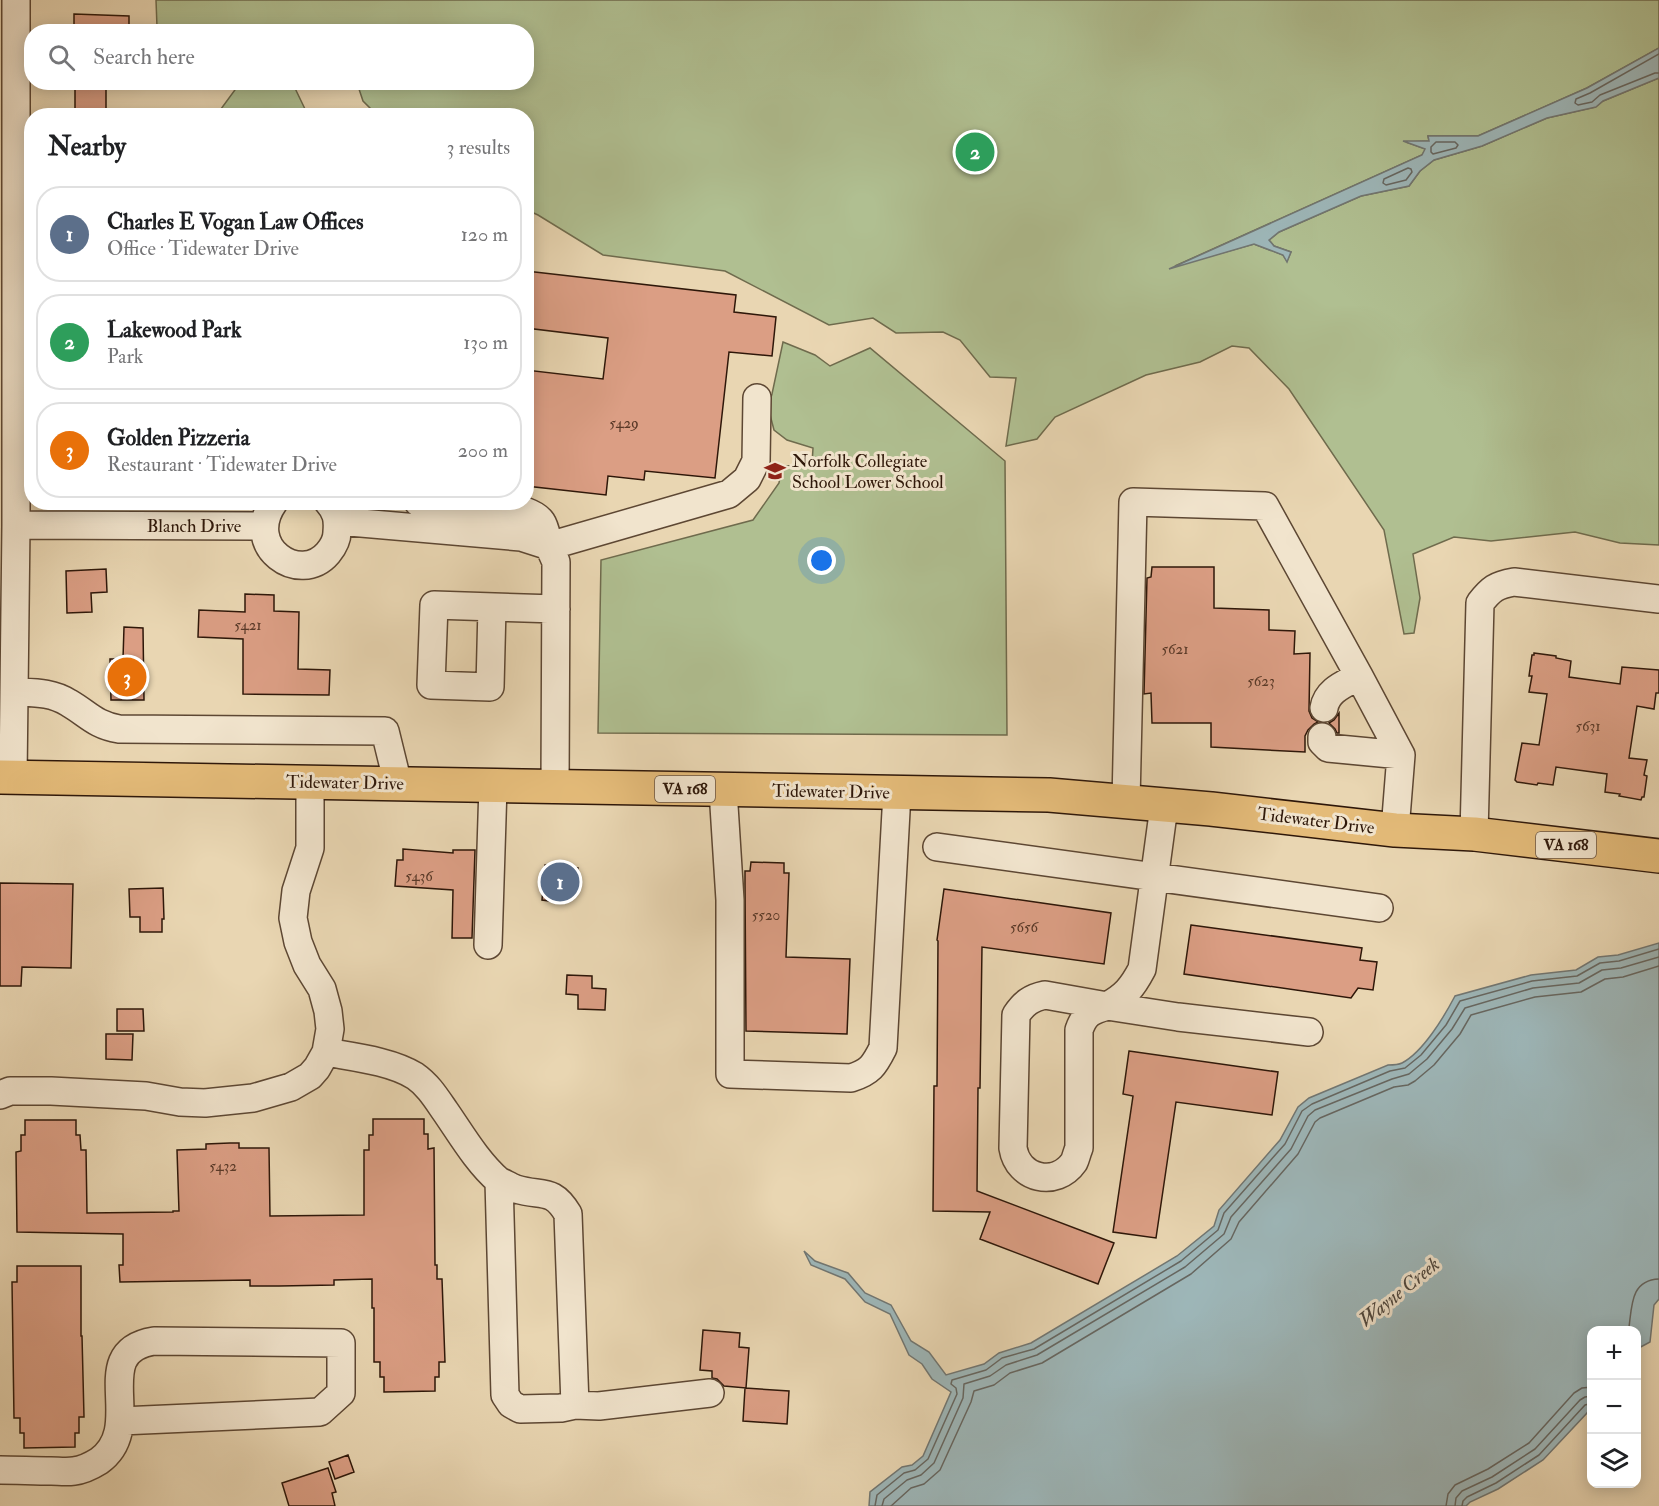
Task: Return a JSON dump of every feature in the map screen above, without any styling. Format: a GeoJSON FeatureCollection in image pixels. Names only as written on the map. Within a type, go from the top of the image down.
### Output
{"type":"FeatureCollection","features":[{"type":"Feature","properties":{"kind":"highway","name":"Tidewater Drive"},"geometry":{"type":"LineString","coordinates":[[6,777],[1049,795],[1211,809],[1395,830],[1474,834],[1659,856]]}},
{"type":"Feature","properties":{"kind":"street"},"geometry":{"type":"LineString","coordinates":[[6,777],[14,692],[16,525],[8,100],[16,0]]}},
{"type":"Feature","properties":{"kind":"street"},"geometry":{"type":"LineString","coordinates":[[344,510],[520,537],[549,546],[729,494],[747,479],[756,460],[758,398]]}},
{"type":"Feature","properties":{"kind":"street"},"geometry":{"type":"LineString","coordinates":[[1126,801],[1133,502],[1265,506],[1401,755],[1395,830]]}},
{"type":"Feature","properties":{"kind":"street"},"geometry":{"type":"LineString","coordinates":[[268,511],[265,539],[271,550],[280,559],[292,564],[303,565],[315,563],[333,548],[337,537],[338,510]]}},
{"type":"Feature","properties":{"kind":"street"},"geometry":{"type":"LineString","coordinates":[[505,510],[527,512],[542,520],[556,562],[555,787]]}},
{"type":"Feature","properties":{"kind":"street","name":"Blanch Drive"},"geometry":{"type":"LineString","coordinates":[[16,525],[268,511]]}},
{"type":"Feature","properties":{"kind":"street"},"geometry":{"type":"LineString","coordinates":[[1474,834],[1480,603],[1490,590],[1514,582],[1659,599]]}},
{"type":"Feature","properties":{"kind":"street"},"geometry":{"type":"LineString","coordinates":[[492,607],[555,609]]}},
{"type":"Feature","properties":{"kind":"street"},"geometry":{"type":"LineString","coordinates":[[1324,708],[1325,702],[1334,690],[1359,676]]}},
{"type":"Feature","properties":{"kind":"street"},"geometry":{"type":"LineString","coordinates":[[14,692],[46,693],[69,703],[94,721],[119,729],[385,731],[398,784]]}},
{"type":"Feature","properties":{"kind":"street"},"geometry":{"type":"LineString","coordinates":[[1322,737],[1322,742],[1328,748],[1401,755]]}},
{"type":"Feature","properties":{"kind":"street"},"geometry":{"type":"LineString","coordinates":[[0,1095],[10,1091],[51,1091],[146,1096],[180,1102],[205,1103],[253,1098],[291,1087],[310,1076],[326,1052],[330,1029],[322,989],[298,942],[293,918],[296,891],[310,848],[310,783]]}},
{"type":"Feature","properties":{"kind":"street"},"geometry":{"type":"LineString","coordinates":[[488,945],[493,786]]}},
{"type":"Feature","properties":{"kind":"street"},"geometry":{"type":"LineString","coordinates":[[723,790],[730,900],[730,1074],[851,1078],[864,1073],[875,1064],[883,1048],[897,793]]}},
{"type":"Feature","properties":{"kind":"street"},"geometry":{"type":"LineString","coordinates":[[1167,805],[1162,821],[1142,969],[1134,984],[1122,998],[1107,1006],[1091,1011],[1083,1020],[1079,1030],[1078,1148],[1074,1161],[1063,1173],[1050,1177],[1034,1176],[1021,1167],[1013,1148],[1016,1015],[1023,1004],[1035,997],[1045,994],[1107,1006],[1178,1017],[1309,1032]]}},
{"type":"Feature","properties":{"kind":"street"},"geometry":{"type":"LineString","coordinates":[[938,847],[1379,908]]}},
{"type":"Feature","properties":{"kind":"street"},"geometry":{"type":"LineString","coordinates":[[326,1052],[389,1065],[414,1076],[432,1092],[468,1145],[493,1176],[516,1189],[551,1195],[562,1203],[568,1214],[575,1405]]}},
{"type":"Feature","properties":{"kind":"street"},"geometry":{"type":"LineString","coordinates":[[499,1181],[505,1395],[511,1404],[520,1409],[561,1408],[575,1405],[599,1406],[710,1393]]}},
{"type":"Feature","properties":{"kind":"street"},"geometry":{"type":"LineString","coordinates":[[0,1470],[74,1471],[91,1466],[105,1456],[115,1442],[121,1421],[119,1371],[123,1358],[133,1348],[143,1343],[154,1341],[341,1343],[341,1393],[320,1413],[121,1421]]}},
{"type":"Feature","properties":{"kind":"green space"},"geometry":{"type":"Polygon","coordinates":[[[156,0],[1659,0],[1659,48],[1587,88],[1478,136],[1428,136],[1429,141],[1406,142],[1426,149],[1422,155],[1175,266],[1254,244],[1283,255],[1287,261],[1291,252],[1274,246],[1269,240],[1279,232],[1361,196],[1409,186],[1420,171],[1434,160],[1482,146],[1547,118],[1595,107],[1603,101],[1659,78],[1659,545],[1620,543],[1575,532],[1491,541],[1454,537],[1413,554],[1420,598],[1414,633],[1404,634],[1384,530],[1289,389],[1249,348],[1232,346],[1200,362],[1146,375],[1055,417],[1037,439],[1006,446],[1016,378],[990,377],[960,340],[943,332],[896,333],[873,318],[829,325],[725,271],[603,255],[534,213],[534,108],[370,108],[363,101],[359,90],[534,90],[534,24],[157,24],[156,0]]]}},
{"type":"Feature","properties":{"kind":"green space"},"geometry":{"type":"Polygon","coordinates":[[[235,90],[296,90],[305,108],[222,108],[235,90]]]}},
{"type":"Feature","properties":{"kind":"green space"},"geometry":{"type":"Polygon","coordinates":[[[783,342],[815,355],[830,366],[870,348],[1005,461],[1007,735],[598,733],[601,560],[753,520],[779,483],[782,466],[812,465],[813,448],[787,440],[774,430],[768,407],[783,342]]]}},
{"type":"Feature","properties":{"kind":"water"},"geometry":{"type":"Polygon","coordinates":[[[1659,48],[1659,78],[1603,101],[1596,107],[1547,118],[1482,146],[1434,160],[1420,171],[1409,186],[1361,196],[1279,232],[1269,240],[1274,246],[1291,252],[1287,262],[1283,255],[1254,244],[1169,269],[1422,155],[1425,149],[1403,141],[1429,141],[1428,136],[1478,136],[1587,88],[1659,48]]]}},
{"type":"Feature","properties":{"kind":"water","name":"Wayne Creek"},"geometry":{"type":"Polygon","coordinates":[[[1659,943],[1659,1299],[1654,1305],[1650,1342],[1641,1347],[1641,1326],[1587,1326],[1587,1413],[1543,1460],[1498,1489],[1466,1506],[869,1506],[870,1492],[902,1467],[912,1465],[923,1456],[951,1392],[932,1379],[922,1364],[909,1355],[890,1314],[865,1302],[845,1279],[811,1265],[804,1251],[815,1261],[848,1273],[865,1293],[891,1305],[911,1341],[929,1352],[946,1375],[984,1364],[999,1353],[1031,1343],[1177,1256],[1214,1226],[1219,1210],[1280,1140],[1298,1107],[1309,1098],[1388,1065],[1400,1064],[1410,1058],[1432,1033],[1455,996],[1531,975],[1576,970],[1598,957],[1618,955],[1659,943]]]}},
{"type":"Feature","properties":{"kind":"building"},"geometry":{"type":"Polygon","coordinates":[[[74,14],[129,16],[129,24],[74,24],[74,14]]]}},
{"type":"Feature","properties":{"kind":"building"},"geometry":{"type":"Polygon","coordinates":[[[75,90],[106,90],[106,108],[75,108],[75,90]]]}},
{"type":"Feature","properties":{"kind":"building"},"geometry":{"type":"Polygon","coordinates":[[[534,272],[736,295],[734,312],[776,317],[772,356],[729,352],[715,478],[645,471],[644,480],[608,476],[606,495],[534,487],[534,371],[603,379],[608,338],[534,329],[534,272]]]}},
{"type":"Feature","properties":{"kind":"building"},"geometry":{"type":"Polygon","coordinates":[[[1152,567],[1214,567],[1214,608],[1269,610],[1269,630],[1295,631],[1294,654],[1310,653],[1309,711],[1312,718],[1318,722],[1308,730],[1305,736],[1305,752],[1211,747],[1211,723],[1152,723],[1151,693],[1144,694],[1147,578],[1151,577],[1152,567]]]}},
{"type":"Feature","properties":{"kind":"building"},"geometry":{"type":"Polygon","coordinates":[[[106,569],[107,592],[91,593],[92,612],[67,613],[66,571],[106,569]]]}},
{"type":"Feature","properties":{"kind":"building"},"geometry":{"type":"Polygon","coordinates":[[[245,594],[274,595],[274,611],[299,612],[298,669],[330,670],[329,695],[243,694],[243,639],[198,637],[199,610],[245,612],[245,594]]]}},
{"type":"Feature","properties":{"kind":"building"},"geometry":{"type":"Polygon","coordinates":[[[124,627],[143,628],[144,700],[111,700],[110,659],[123,659],[124,627]]]}},
{"type":"Feature","properties":{"kind":"building"},"geometry":{"type":"Polygon","coordinates":[[[1534,653],[1571,661],[1569,677],[1620,684],[1622,667],[1659,670],[1659,693],[1656,693],[1654,709],[1637,706],[1629,758],[1647,760],[1644,797],[1641,800],[1605,792],[1607,774],[1556,767],[1553,785],[1538,783],[1537,785],[1515,780],[1522,743],[1539,745],[1547,694],[1529,692],[1532,676],[1529,676],[1534,653]]]}},
{"type":"Feature","properties":{"kind":"building"},"geometry":{"type":"Polygon","coordinates":[[[1339,713],[1339,733],[1337,733],[1329,723],[1339,713]]]}},
{"type":"Feature","properties":{"kind":"building"},"geometry":{"type":"Polygon","coordinates":[[[403,849],[453,853],[453,850],[475,850],[472,938],[452,938],[453,890],[395,886],[397,860],[403,860],[403,849]]]}},
{"type":"Feature","properties":{"kind":"building"},"geometry":{"type":"Polygon","coordinates":[[[751,862],[784,863],[784,873],[789,873],[786,957],[850,959],[847,1034],[746,1031],[745,871],[750,871],[751,862]]]}},
{"type":"Feature","properties":{"kind":"building"},"geometry":{"type":"Polygon","coordinates":[[[545,865],[578,868],[576,894],[566,893],[565,903],[542,900],[545,865]]]}},
{"type":"Feature","properties":{"kind":"building"},"geometry":{"type":"Polygon","coordinates":[[[0,883],[73,884],[71,968],[22,967],[21,986],[0,986],[0,883]]]}},
{"type":"Feature","properties":{"kind":"building"},"geometry":{"type":"Polygon","coordinates":[[[163,888],[162,932],[140,932],[140,917],[130,917],[129,889],[163,888]]]}},
{"type":"Feature","properties":{"kind":"building"},"geometry":{"type":"Polygon","coordinates":[[[944,889],[1111,913],[1104,964],[982,947],[977,1191],[1114,1243],[1098,1284],[980,1239],[990,1212],[933,1211],[934,1086],[937,1086],[937,940],[944,889]]]}},
{"type":"Feature","properties":{"kind":"building"},"geometry":{"type":"Polygon","coordinates":[[[1191,925],[1362,948],[1360,960],[1377,962],[1373,990],[1358,988],[1351,998],[1184,974],[1191,925]]]}},
{"type":"Feature","properties":{"kind":"building"},"geometry":{"type":"Polygon","coordinates":[[[567,975],[592,976],[592,988],[606,989],[605,1010],[578,1009],[578,995],[566,994],[567,975]]]}},
{"type":"Feature","properties":{"kind":"building"},"geometry":{"type":"Polygon","coordinates":[[[117,1009],[143,1009],[144,1031],[117,1031],[117,1009]]]}},
{"type":"Feature","properties":{"kind":"building"},"geometry":{"type":"Polygon","coordinates":[[[106,1034],[133,1034],[132,1060],[106,1059],[106,1034]]]}},
{"type":"Feature","properties":{"kind":"building"},"geometry":{"type":"Polygon","coordinates":[[[1129,1051],[1278,1072],[1272,1115],[1176,1102],[1156,1238],[1113,1232],[1133,1096],[1123,1094],[1129,1051]]]}},
{"type":"Feature","properties":{"kind":"building"},"geometry":{"type":"Polygon","coordinates":[[[373,1119],[424,1119],[424,1134],[428,1134],[428,1149],[434,1148],[435,1265],[437,1265],[437,1279],[442,1279],[445,1362],[439,1362],[439,1377],[435,1377],[435,1391],[384,1392],[384,1377],[380,1377],[380,1362],[374,1362],[372,1279],[334,1280],[334,1285],[279,1286],[250,1286],[250,1280],[120,1282],[119,1265],[123,1265],[123,1234],[17,1232],[16,1152],[21,1151],[21,1135],[25,1135],[25,1120],[76,1120],[76,1135],[80,1135],[81,1150],[86,1150],[87,1213],[179,1211],[177,1150],[206,1149],[206,1144],[239,1143],[239,1148],[269,1148],[270,1216],[364,1215],[364,1150],[369,1150],[369,1135],[373,1135],[373,1119]]]}},
{"type":"Feature","properties":{"kind":"building"},"geometry":{"type":"Polygon","coordinates":[[[17,1266],[81,1266],[84,1417],[79,1417],[79,1433],[75,1433],[75,1447],[24,1448],[24,1433],[20,1433],[20,1418],[14,1418],[12,1282],[17,1282],[17,1266]]]}},
{"type":"Feature","properties":{"kind":"building"},"geometry":{"type":"Polygon","coordinates":[[[703,1330],[740,1333],[739,1347],[749,1348],[746,1388],[724,1386],[717,1379],[712,1378],[712,1371],[700,1370],[703,1330]]]}},
{"type":"Feature","properties":{"kind":"building"},"geometry":{"type":"Polygon","coordinates":[[[745,1388],[789,1391],[787,1424],[743,1421],[745,1388]]]}},
{"type":"Feature","properties":{"kind":"building"},"geometry":{"type":"Polygon","coordinates":[[[348,1455],[354,1472],[335,1479],[329,1462],[348,1455]]]}},
{"type":"Feature","properties":{"kind":"building"},"geometry":{"type":"Polygon","coordinates":[[[328,1468],[336,1492],[332,1493],[335,1506],[289,1506],[282,1483],[328,1468]]]}},
{"type":"Feature","properties":{"kind":"place","name":"Lakewood Park"},"geometry":{"type":"Point","coordinates":[975,152]}},
{"type":"Feature","properties":{"kind":"place","name":"Norfolk Collegiate School Lower School"},"geometry":{"type":"Point","coordinates":[775,471]}},
{"type":"Feature","properties":{"kind":"place","name":"Golden Pizzeria"},"geometry":{"type":"Point","coordinates":[127,677]}},
{"type":"Feature","properties":{"kind":"place","name":"Charles E Vogan Law Offices"},"geometry":{"type":"Point","coordinates":[560,882]}}]}
